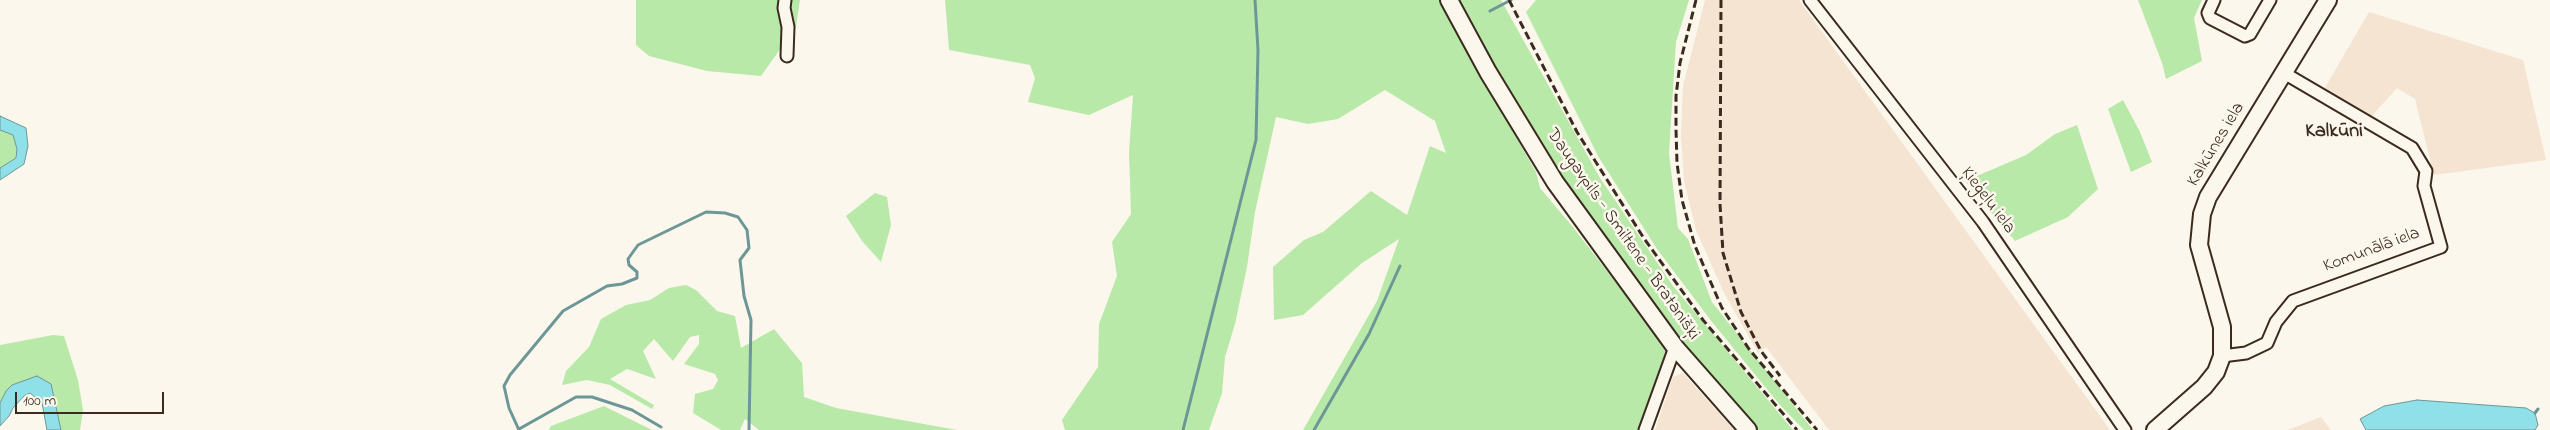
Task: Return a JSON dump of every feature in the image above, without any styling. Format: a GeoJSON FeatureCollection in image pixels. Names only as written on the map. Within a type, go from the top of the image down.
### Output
{"type":"FeatureCollection","features":[{"type":"Feature","properties":{"kind":"main road","name":"Daugavpils - Smiltene - Bratanišķi"},"geometry":{"type":"LineString","coordinates":[[1449,0],[1488,72],[1555,182],[1675,347],[1748,430]]}},
{"type":"Feature","properties":{"kind":"main road","name":"Kalkūnes iela"},"geometry":{"type":"LineString","coordinates":[[2222,356],[2222,327],[2199,245],[2202,214],[2208,197],[2328,0]]}},
{"type":"Feature","properties":{"kind":"main road"},"geometry":{"type":"LineString","coordinates":[[2155,430],[2204,387],[2216,372],[2222,356]]}},
{"type":"Feature","properties":{"kind":"street"},"geometry":{"type":"LineString","coordinates":[[785,0],[784,8],[788,27],[787,56]]}},
{"type":"Feature","properties":{"kind":"street","name":"Ķieģeļu iela"},"geometry":{"type":"LineString","coordinates":[[1810,0],[1819,14],[1983,222],[2125,430]]}},
{"type":"Feature","properties":{"kind":"street"},"geometry":{"type":"LineString","coordinates":[[2214,0],[2208,13],[2210,18],[2245,36],[2250,34],[2268,1]]}},
{"type":"Feature","properties":{"kind":"street","name":"Komunālā iela"},"geometry":{"type":"LineString","coordinates":[[2222,356],[2246,353],[2266,343],[2276,322],[2293,301],[2441,247],[2424,186],[2426,171],[2412,148],[2284,73]]}},
{"type":"Feature","properties":{"kind":"street"},"geometry":{"type":"LineString","coordinates":[[1644,430],[1675,347]]}},
{"type":"Feature","properties":{"kind":"shaded area"},"geometry":{"type":"Polygon","coordinates":[[[1705,0],[1799,0],[2110,430],[1829,430],[1766,347],[1758,353],[1724,293],[1696,230],[1684,181],[1681,136],[1683,86],[1705,0]]]}},
{"type":"Feature","properties":{"kind":"shaded area"},"geometry":{"type":"Polygon","coordinates":[[[2369,12],[2523,60],[2546,160],[2434,175],[2415,99],[2397,88],[2370,118],[2323,91],[2369,12]]]}},
{"type":"Feature","properties":{"kind":"shaded area"},"geometry":{"type":"Polygon","coordinates":[[[1683,373],[1734,430],[1655,430],[1673,377],[1683,373]]]}},
{"type":"Feature","properties":{"kind":"shaded area"},"geometry":{"type":"Polygon","coordinates":[[[2321,417],[2331,430],[2288,430],[2321,417]]]}},
{"type":"Feature","properties":{"kind":"green space"},"geometry":{"type":"Polygon","coordinates":[[[636,0],[800,0],[796,27],[761,76],[707,71],[649,56],[636,45],[636,0]]]}},
{"type":"Feature","properties":{"kind":"green space"},"geometry":{"type":"Polygon","coordinates":[[[945,0],[1450,0],[1478,71],[1536,172],[1540,188],[1663,343],[1667,354],[1641,430],[1303,430],[1377,301],[1399,239],[1362,263],[1303,315],[1274,320],[1273,267],[1304,240],[1323,232],[1371,191],[1407,215],[1430,146],[1446,153],[1435,121],[1385,90],[1338,119],[1308,124],[1276,117],[1255,212],[1247,267],[1235,324],[1225,357],[1222,393],[1209,430],[1065,430],[1062,420],[1098,367],[1099,324],[1117,276],[1112,242],[1131,214],[1129,152],[1133,95],[1089,115],[1028,102],[1035,78],[1030,65],[949,50],[945,0]]]}},
{"type":"Feature","properties":{"kind":"green space"},"geometry":{"type":"Polygon","coordinates":[[[1459,0],[1501,0],[1600,178],[1673,286],[1793,430],[1756,430],[1684,346],[1582,207],[1495,74],[1459,0]]]}},
{"type":"Feature","properties":{"kind":"green space"},"geometry":{"type":"Polygon","coordinates":[[[1536,0],[1689,0],[1676,42],[1669,153],[1678,228],[1688,239],[1712,302],[1813,430],[1804,430],[1780,405],[1712,322],[1657,249],[1598,156],[1526,12],[1536,0]]]}},
{"type":"Feature","properties":{"kind":"green space"},"geometry":{"type":"Polygon","coordinates":[[[2138,0],[2202,0],[2194,18],[2202,61],[2166,79],[2162,63],[2138,0]]]}},
{"type":"Feature","properties":{"kind":"green space"},"geometry":{"type":"Polygon","coordinates":[[[2123,100],[2140,132],[2152,162],[2131,172],[2108,109],[2123,100]]]}},
{"type":"Feature","properties":{"kind":"green space"},"geometry":{"type":"Polygon","coordinates":[[[2077,125],[2098,189],[2068,217],[2015,241],[1965,181],[2026,155],[2055,134],[2077,125]]]}},
{"type":"Feature","properties":{"kind":"green space"},"geometry":{"type":"Polygon","coordinates":[[[0,130],[13,135],[17,149],[16,158],[0,168],[0,130]]]}},
{"type":"Feature","properties":{"kind":"green space"},"geometry":{"type":"Polygon","coordinates":[[[875,193],[887,197],[891,225],[881,262],[862,241],[846,216],[875,193]]]}},
{"type":"Feature","properties":{"kind":"green space"},"geometry":{"type":"Polygon","coordinates":[[[686,285],[696,290],[717,311],[735,316],[741,348],[774,329],[802,363],[804,397],[836,408],[957,430],[759,430],[745,419],[740,430],[721,430],[693,413],[695,394],[713,389],[718,380],[715,374],[684,364],[699,344],[699,335],[690,337],[673,361],[654,339],[643,351],[656,379],[627,369],[610,379],[654,405],[652,409],[610,385],[587,380],[562,385],[566,371],[589,347],[601,319],[626,305],[650,300],[669,288],[686,285]]]}},
{"type":"Feature","properties":{"kind":"green space"},"geometry":{"type":"Polygon","coordinates":[[[53,335],[64,336],[78,380],[83,410],[80,430],[61,430],[53,394],[6,391],[0,403],[0,345],[53,335]]]}},
{"type":"Feature","properties":{"kind":"green space"},"geometry":{"type":"Polygon","coordinates":[[[604,406],[652,430],[549,430],[551,426],[604,406]]]}},
{"type":"Feature","properties":{"kind":"water"},"geometry":{"type":"Polygon","coordinates":[[[0,116],[26,128],[28,146],[24,164],[0,180],[0,168],[16,158],[17,149],[13,135],[0,130],[0,116]]]}},
{"type":"Feature","properties":{"kind":"water"},"geometry":{"type":"Polygon","coordinates":[[[37,376],[51,384],[61,430],[47,430],[42,403],[30,393],[24,396],[13,408],[0,426],[0,403],[6,391],[12,385],[37,376]]]}},
{"type":"Feature","properties":{"kind":"water"},"geometry":{"type":"Polygon","coordinates":[[[2417,400],[2526,408],[2535,413],[2538,425],[2535,430],[2366,430],[2360,419],[2384,406],[2417,400]]]}},
{"type":"Feature","properties":{"kind":"waterway"},"geometry":{"type":"LineString","coordinates":[[1183,430],[1256,140],[1258,50],[1255,0]]}},
{"type":"Feature","properties":{"kind":"waterway"},"geometry":{"type":"LineString","coordinates":[[1490,11],[1511,0]]}},
{"type":"Feature","properties":{"kind":"waterway"},"geometry":{"type":"LineString","coordinates":[[519,430],[509,408],[504,386],[510,375],[563,311],[607,286],[622,284],[637,278],[637,272],[629,265],[628,259],[638,245],[706,212],[725,213],[738,217],[747,230],[749,248],[740,260],[744,296],[751,320],[749,430]]}},
{"type":"Feature","properties":{"kind":"waterway"},"geometry":{"type":"LineString","coordinates":[[1314,430],[1369,334],[1400,266]]}},
{"type":"Feature","properties":{"kind":"waterway"},"geometry":{"type":"LineString","coordinates":[[519,429],[576,397],[592,397],[632,410],[661,427]]}},
{"type":"Feature","properties":{"kind":"waterway"},"geometry":{"type":"LineString","coordinates":[[2535,413],[2538,409]]}},
{"type":"Feature","properties":{"kind":"railway"},"geometry":{"type":"LineString","coordinates":[[1509,0],[1577,132],[1643,237],[1703,320],[1797,430]]}},
{"type":"Feature","properties":{"kind":"railway"},"geometry":{"type":"LineString","coordinates":[[1696,0],[1680,63],[1676,96],[1677,163],[1682,200],[1695,246],[1722,308],[1749,349],[1817,430]]}},
{"type":"Feature","properties":{"kind":"railway"},"geometry":{"type":"LineString","coordinates":[[1721,0],[1720,204],[1723,253],[1741,312],[1761,351],[1780,376]]}},
{"type":"Feature","properties":{"kind":"district","name":"Kalkūni"},"geometry":{"type":"Point","coordinates":[2334,133]}}]}
